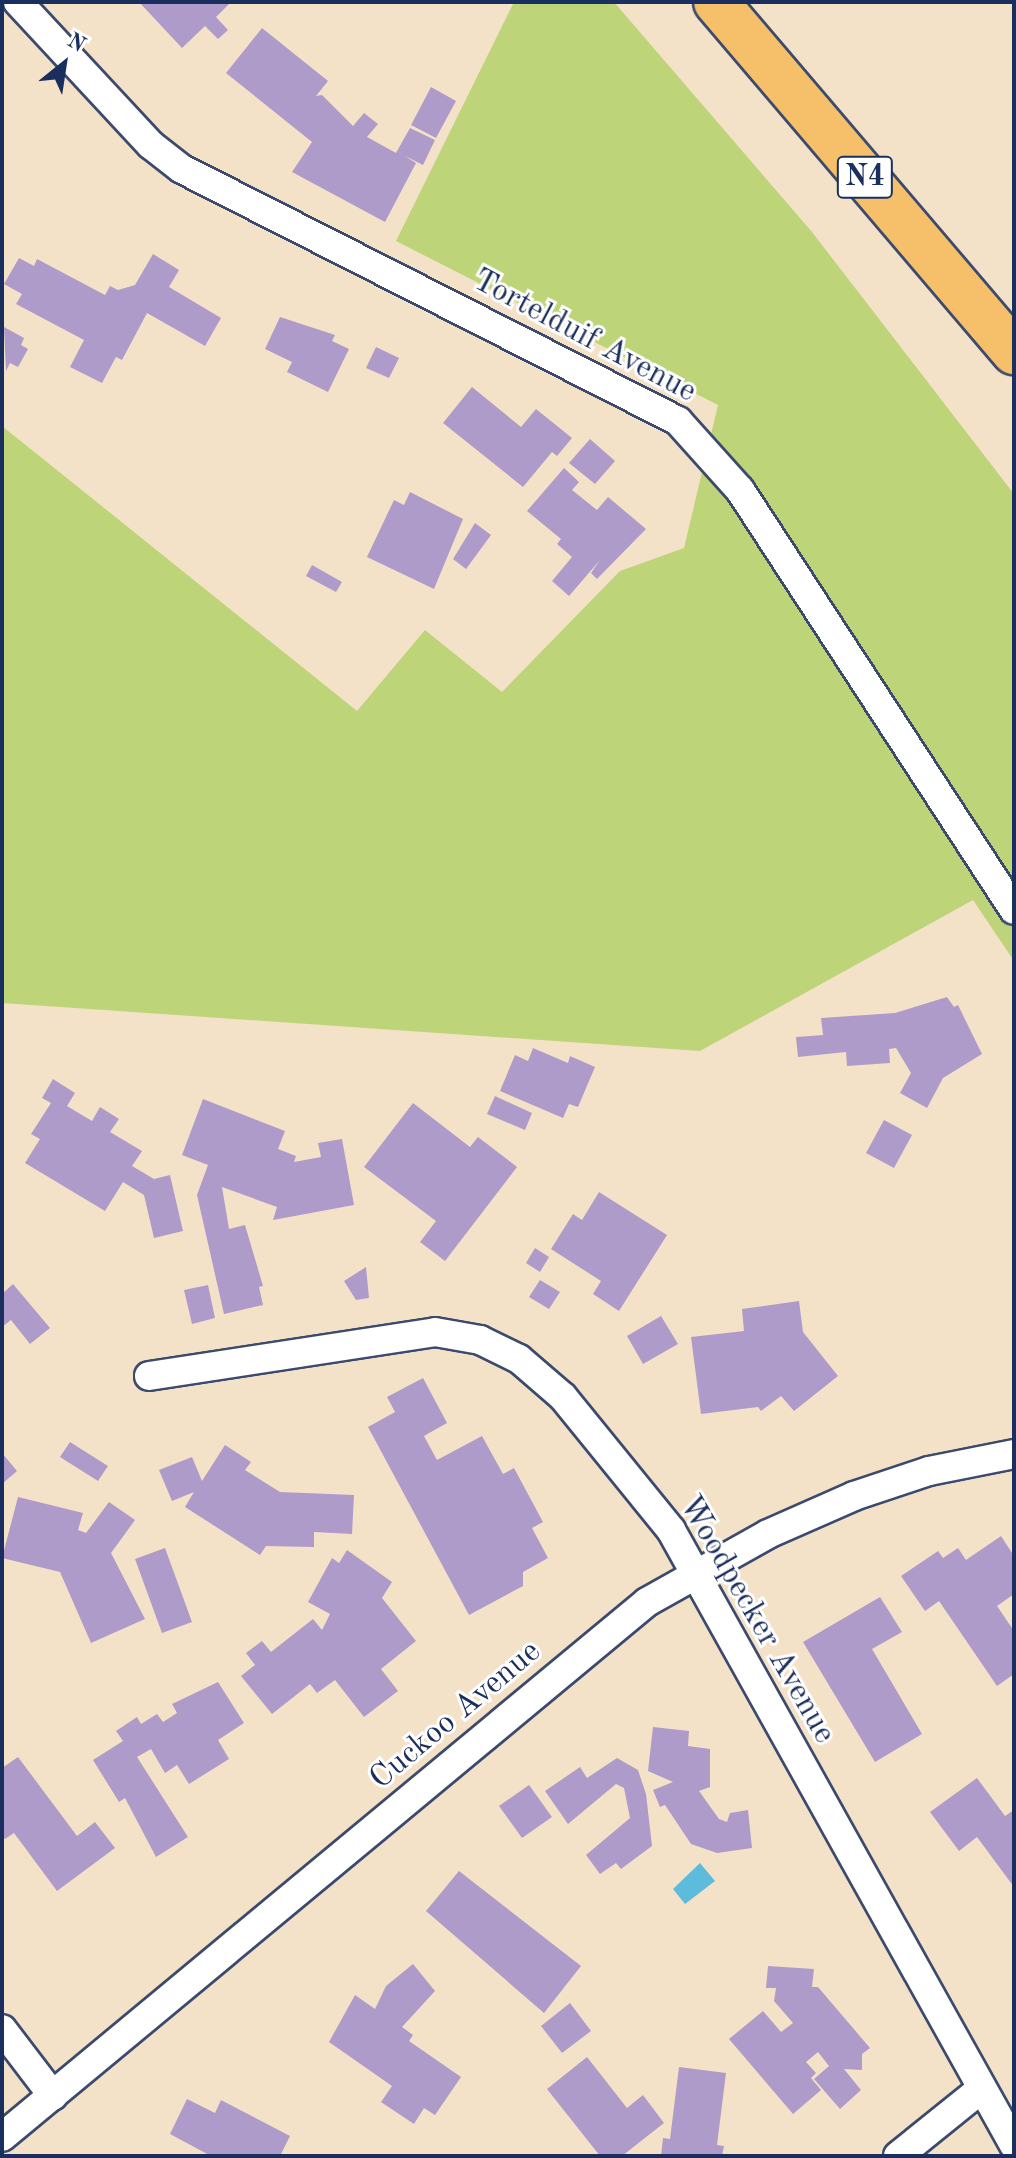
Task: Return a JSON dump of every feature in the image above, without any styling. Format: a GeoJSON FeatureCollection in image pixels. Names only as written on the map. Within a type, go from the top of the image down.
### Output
{"type":"FeatureCollection","features":[{"type":"Feature","properties":{"kind":"highway","name":"N4"},"geometry":{"type":"LineString","coordinates":[[716,2],[1014,352]]}},
{"type":"Feature","properties":{"kind":"street","name":"Tortelduif Avenue"},"geometry":{"type":"LineString","coordinates":[[18,2],[151,145],[182,169],[678,421],[712,452],[740,490],[1014,910]]}},
{"type":"Feature","properties":{"kind":"street","name":"Woodpecker Avenue"},"geometry":{"type":"LineString","coordinates":[[149,1376],[435,1332],[480,1340],[519,1359],[563,1397],[671,1530],[1014,2145]]}},
{"type":"Feature","properties":{"kind":"street","name":"Cuckoo Avenue"},"geometry":{"type":"LineString","coordinates":[[2,2137],[647,1602],[768,1534],[854,1496],[929,1471],[1014,1454]]}},
{"type":"Feature","properties":{"kind":"street"},"geometry":{"type":"LineString","coordinates":[[2,2029],[53,2096]]}},
{"type":"Feature","properties":{"kind":"street"},"geometry":{"type":"LineString","coordinates":[[898,2156],[981,2089]]}},
{"type":"Feature","properties":{"kind":"green space"},"geometry":{"type":"Polygon","coordinates":[[[514,2],[614,2],[812,232],[1014,494],[1014,961],[973,900],[700,1051],[2,1003],[2,426],[357,711],[425,630],[502,692],[620,571],[684,548],[718,405],[396,241],[514,2]]]}},
{"type":"Feature","properties":{"kind":"water"},"geometry":{"type":"Polygon","coordinates":[[[700,1863],[715,1881],[685,1904],[673,1889],[700,1863]]]}},
{"type":"Feature","properties":{"kind":"building"},"geometry":{"type":"Polygon","coordinates":[[[139,2],[231,2],[216,17],[228,30],[218,39],[205,26],[182,48],[139,2]]]}},
{"type":"Feature","properties":{"kind":"building"},"geometry":{"type":"Polygon","coordinates":[[[262,28],[328,81],[316,96],[322,95],[353,126],[364,113],[378,124],[367,137],[396,153],[410,128],[435,140],[423,165],[405,156],[416,163],[385,222],[292,172],[312,142],[226,73],[262,28]]]}},
{"type":"Feature","properties":{"kind":"building"},"geometry":{"type":"Polygon","coordinates":[[[431,87],[456,101],[436,138],[411,125],[431,87]]]}},
{"type":"Feature","properties":{"kind":"building"},"geometry":{"type":"Polygon","coordinates":[[[153,254],[179,270],[169,287],[221,318],[205,346],[147,313],[122,360],[116,357],[102,383],[70,367],[84,340],[16,304],[22,294],[4,284],[19,258],[34,266],[37,259],[105,295],[110,286],[118,290],[135,285],[153,254]]]}},
{"type":"Feature","properties":{"kind":"building"},"geometry":{"type":"Polygon","coordinates":[[[280,317],[335,335],[332,341],[349,349],[328,392],[287,372],[292,362],[265,349],[280,317]]]}},
{"type":"Feature","properties":{"kind":"building"},"geometry":{"type":"Polygon","coordinates":[[[4,327],[24,338],[21,345],[28,349],[18,367],[10,363],[6,371],[4,327]]]}},
{"type":"Feature","properties":{"kind":"building"},"geometry":{"type":"Polygon","coordinates":[[[376,347],[399,358],[389,378],[366,368],[376,347]]]}},
{"type":"Feature","properties":{"kind":"building"},"geometry":{"type":"Polygon","coordinates":[[[472,387],[521,427],[536,409],[572,438],[557,456],[552,452],[523,487],[443,423],[472,387]]]}},
{"type":"Feature","properties":{"kind":"building"},"geometry":{"type":"Polygon","coordinates":[[[590,439],[615,461],[595,484],[569,463],[590,439]]]}},
{"type":"Feature","properties":{"kind":"building"},"geometry":{"type":"Polygon","coordinates":[[[564,468],[579,482],[572,490],[597,510],[608,497],[646,529],[597,579],[591,573],[600,560],[569,596],[552,581],[572,557],[557,544],[561,539],[527,511],[564,468]]]}},
{"type":"Feature","properties":{"kind":"building"},"geometry":{"type":"Polygon","coordinates":[[[410,492],[463,519],[434,589],[367,557],[394,500],[404,505],[410,492]]]}},
{"type":"Feature","properties":{"kind":"building"},"geometry":{"type":"Polygon","coordinates":[[[475,523],[491,535],[466,569],[453,559],[475,523]]]}},
{"type":"Feature","properties":{"kind":"building"},"geometry":{"type":"Polygon","coordinates":[[[312,565],[342,582],[336,592],[306,576],[312,565]]]}},
{"type":"Feature","properties":{"kind":"building"},"geometry":{"type":"Polygon","coordinates":[[[947,997],[954,1007],[958,1005],[982,1054],[943,1078],[927,1108],[900,1093],[911,1073],[896,1048],[889,1049],[890,1063],[847,1066],[846,1052],[798,1057],[796,1037],[823,1035],[821,1018],[895,1013],[947,997]]]}},
{"type":"Feature","properties":{"kind":"building"},"geometry":{"type":"Polygon","coordinates":[[[533,1048],[568,1063],[570,1056],[595,1067],[578,1107],[569,1104],[563,1118],[500,1091],[515,1055],[528,1061],[533,1048]]]}},
{"type":"Feature","properties":{"kind":"building"},"geometry":{"type":"Polygon","coordinates":[[[53,1079],[75,1093],[67,1106],[92,1121],[100,1107],[119,1119],[110,1132],[142,1151],[132,1166],[154,1179],[170,1175],[183,1231],[154,1238],[144,1195],[123,1182],[105,1211],[25,1163],[40,1139],[31,1134],[51,1103],[42,1098],[53,1079]]]}},
{"type":"Feature","properties":{"kind":"building"},"geometry":{"type":"Polygon","coordinates":[[[495,1096],[532,1113],[525,1130],[487,1114],[495,1096]]]}},
{"type":"Feature","properties":{"kind":"building"},"geometry":{"type":"Polygon","coordinates":[[[203,1099],[285,1131],[278,1149],[296,1156],[294,1162],[321,1157],[318,1143],[342,1139],[354,1205],[273,1220],[277,1207],[222,1187],[229,1229],[245,1225],[263,1286],[259,1287],[263,1305],[224,1314],[197,1195],[208,1165],[182,1155],[203,1099]]]}},
{"type":"Feature","properties":{"kind":"building"},"geometry":{"type":"Polygon","coordinates":[[[413,1103],[470,1147],[478,1137],[517,1167],[445,1261],[420,1242],[436,1221],[364,1167],[413,1103]]]}},
{"type":"Feature","properties":{"kind":"building"},"geometry":{"type":"Polygon","coordinates":[[[884,1120],[912,1135],[894,1168],[866,1153],[884,1120]]]}},
{"type":"Feature","properties":{"kind":"building"},"geometry":{"type":"Polygon","coordinates":[[[599,1192],[667,1235],[619,1311],[593,1294],[601,1281],[551,1249],[573,1214],[582,1220],[599,1192]]]}},
{"type":"Feature","properties":{"kind":"building"},"geometry":{"type":"Polygon","coordinates":[[[535,1248],[549,1257],[540,1272],[526,1263],[535,1248]]]}},
{"type":"Feature","properties":{"kind":"building"},"geometry":{"type":"Polygon","coordinates":[[[366,1267],[369,1298],[356,1300],[344,1281],[366,1267]]]}},
{"type":"Feature","properties":{"kind":"building"},"geometry":{"type":"Polygon","coordinates":[[[540,1280],[560,1292],[549,1309],[529,1297],[540,1280]]]}},
{"type":"Feature","properties":{"kind":"building"},"geometry":{"type":"Polygon","coordinates":[[[13,1284],[50,1328],[30,1344],[11,1320],[2,1327],[2,1294],[13,1284]]]}},
{"type":"Feature","properties":{"kind":"building"},"geometry":{"type":"Polygon","coordinates":[[[208,1285],[215,1318],[192,1324],[184,1290],[208,1285]]]}},
{"type":"Feature","properties":{"kind":"building"},"geometry":{"type":"Polygon","coordinates":[[[799,1301],[803,1332],[838,1376],[794,1411],[781,1396],[761,1411],[758,1407],[701,1414],[691,1337],[744,1331],[742,1309],[799,1301]]]}},
{"type":"Feature","properties":{"kind":"building"},"geometry":{"type":"Polygon","coordinates":[[[661,1316],[678,1344],[643,1364],[627,1336],[661,1316]]]}},
{"type":"Feature","properties":{"kind":"building"},"geometry":{"type":"Polygon","coordinates":[[[423,1378],[447,1423],[424,1436],[437,1460],[482,1436],[503,1474],[514,1468],[543,1522],[532,1528],[548,1558],[523,1572],[523,1586],[469,1615],[368,1427],[395,1412],[387,1397],[423,1378]]]}},
{"type":"Feature","properties":{"kind":"building"},"geometry":{"type":"Polygon","coordinates":[[[70,1442],[108,1466],[98,1481],[60,1457],[70,1442]]]}},
{"type":"Feature","properties":{"kind":"building"},"geometry":{"type":"Polygon","coordinates":[[[225,1445],[251,1462],[245,1470],[280,1492],[354,1495],[352,1534],[314,1532],[314,1547],[266,1546],[260,1555],[185,1507],[194,1492],[172,1501],[159,1470],[192,1457],[202,1481],[225,1445]]]}},
{"type":"Feature","properties":{"kind":"building"},"geometry":{"type":"Polygon","coordinates":[[[2,1453],[17,1471],[2,1484],[2,1453]]]}},
{"type":"Feature","properties":{"kind":"building"},"geometry":{"type":"Polygon","coordinates":[[[18,1497],[83,1513],[78,1530],[86,1533],[109,1502],[135,1520],[111,1553],[145,1619],[91,1643],[60,1572],[2,1558],[18,1497]]]}},
{"type":"Feature","properties":{"kind":"building"},"geometry":{"type":"Polygon","coordinates":[[[1001,1536],[1014,1556],[1014,1594],[997,1606],[1014,1631],[1014,1674],[997,1686],[939,1601],[925,1611],[901,1576],[938,1551],[943,1558],[958,1548],[966,1560],[1001,1536]]]}},
{"type":"Feature","properties":{"kind":"building"},"geometry":{"type":"Polygon","coordinates":[[[165,1548],[192,1622],[162,1633],[135,1559],[165,1548]]]}},
{"type":"Feature","properties":{"kind":"building"},"geometry":{"type":"Polygon","coordinates":[[[347,1550],[392,1582],[382,1598],[416,1641],[381,1669],[398,1691],[364,1717],[335,1680],[317,1693],[310,1684],[272,1714],[241,1676],[255,1665],[246,1653],[262,1641],[271,1652],[313,1619],[322,1630],[330,1614],[308,1602],[332,1558],[339,1563],[347,1550]]]}},
{"type":"Feature","properties":{"kind":"building"},"geometry":{"type":"Polygon","coordinates":[[[880,1597],[902,1632],[872,1649],[922,1734],[875,1762],[803,1642],[880,1597]]]}},
{"type":"Feature","properties":{"kind":"building"},"geometry":{"type":"Polygon","coordinates":[[[218,1682],[244,1723],[218,1740],[229,1759],[189,1784],[177,1765],[165,1773],[151,1749],[137,1757],[188,1837],[156,1857],[125,1798],[119,1802],[93,1760],[123,1741],[116,1731],[137,1717],[141,1724],[157,1714],[163,1722],[177,1713],[172,1704],[218,1682]]]}},
{"type":"Feature","properties":{"kind":"building"},"geometry":{"type":"Polygon","coordinates":[[[653,1727],[689,1731],[688,1746],[710,1749],[710,1787],[699,1791],[719,1819],[727,1822],[730,1813],[748,1810],[752,1848],[717,1853],[691,1844],[665,1805],[660,1807],[653,1790],[673,1782],[648,1771],[653,1727]]]}},
{"type":"Feature","properties":{"kind":"building"},"geometry":{"type":"Polygon","coordinates":[[[18,1757],[77,1836],[95,1822],[115,1848],[57,1891],[14,1833],[5,1839],[2,1835],[2,1768],[18,1757]]]}},
{"type":"Feature","properties":{"kind":"building"},"geometry":{"type":"Polygon","coordinates":[[[617,1758],[638,1770],[646,1794],[652,1846],[621,1869],[616,1863],[600,1874],[586,1855],[630,1818],[624,1788],[616,1784],[568,1824],[545,1791],[580,1767],[587,1778],[617,1758]]]}},
{"type":"Feature","properties":{"kind":"building"},"geometry":{"type":"Polygon","coordinates":[[[977,1778],[1005,1816],[1014,1810],[1014,1887],[977,1837],[959,1851],[930,1812],[977,1778]]]}},
{"type":"Feature","properties":{"kind":"building"},"geometry":{"type":"Polygon","coordinates":[[[529,1785],[552,1817],[522,1838],[499,1806],[529,1785]]]}},
{"type":"Feature","properties":{"kind":"building"},"geometry":{"type":"Polygon","coordinates":[[[459,1871],[581,1966],[544,2013],[426,1911],[459,1871]]]}},
{"type":"Feature","properties":{"kind":"building"},"geometry":{"type":"Polygon","coordinates":[[[413,1964],[435,1991],[402,2027],[413,2035],[409,2041],[461,2077],[435,2115],[424,2108],[414,2124],[381,2102],[392,2086],[329,2042],[355,1995],[375,2009],[386,1986],[413,1964]]]}},
{"type":"Feature","properties":{"kind":"building"},"geometry":{"type":"Polygon","coordinates":[[[768,1966],[814,1969],[812,1987],[818,1987],[870,2048],[862,2054],[862,2070],[844,2069],[861,2090],[840,2109],[814,2079],[829,2066],[818,2052],[806,2062],[816,2073],[811,2078],[821,2090],[793,2114],[729,2039],[763,2011],[781,2032],[793,2023],[774,2001],[776,1988],[766,1988],[768,1966]]]}},
{"type":"Feature","properties":{"kind":"building"},"geometry":{"type":"Polygon","coordinates":[[[570,2003],[591,2031],[562,2053],[541,2026],[570,2003]]]}},
{"type":"Feature","properties":{"kind":"building"},"geometry":{"type":"Polygon","coordinates":[[[587,2057],[627,2108],[643,2095],[664,2123],[622,2156],[600,2156],[547,2089],[587,2057]]]}},
{"type":"Feature","properties":{"kind":"building"},"geometry":{"type":"Polygon","coordinates":[[[679,2067],[726,2073],[717,2145],[724,2146],[722,2156],[661,2156],[663,2138],[670,2139],[679,2067]]]}},
{"type":"Feature","properties":{"kind":"building"},"geometry":{"type":"Polygon","coordinates":[[[187,2099],[215,2113],[221,2100],[290,2136],[280,2156],[211,2156],[170,2134],[187,2099]]]}}]}
